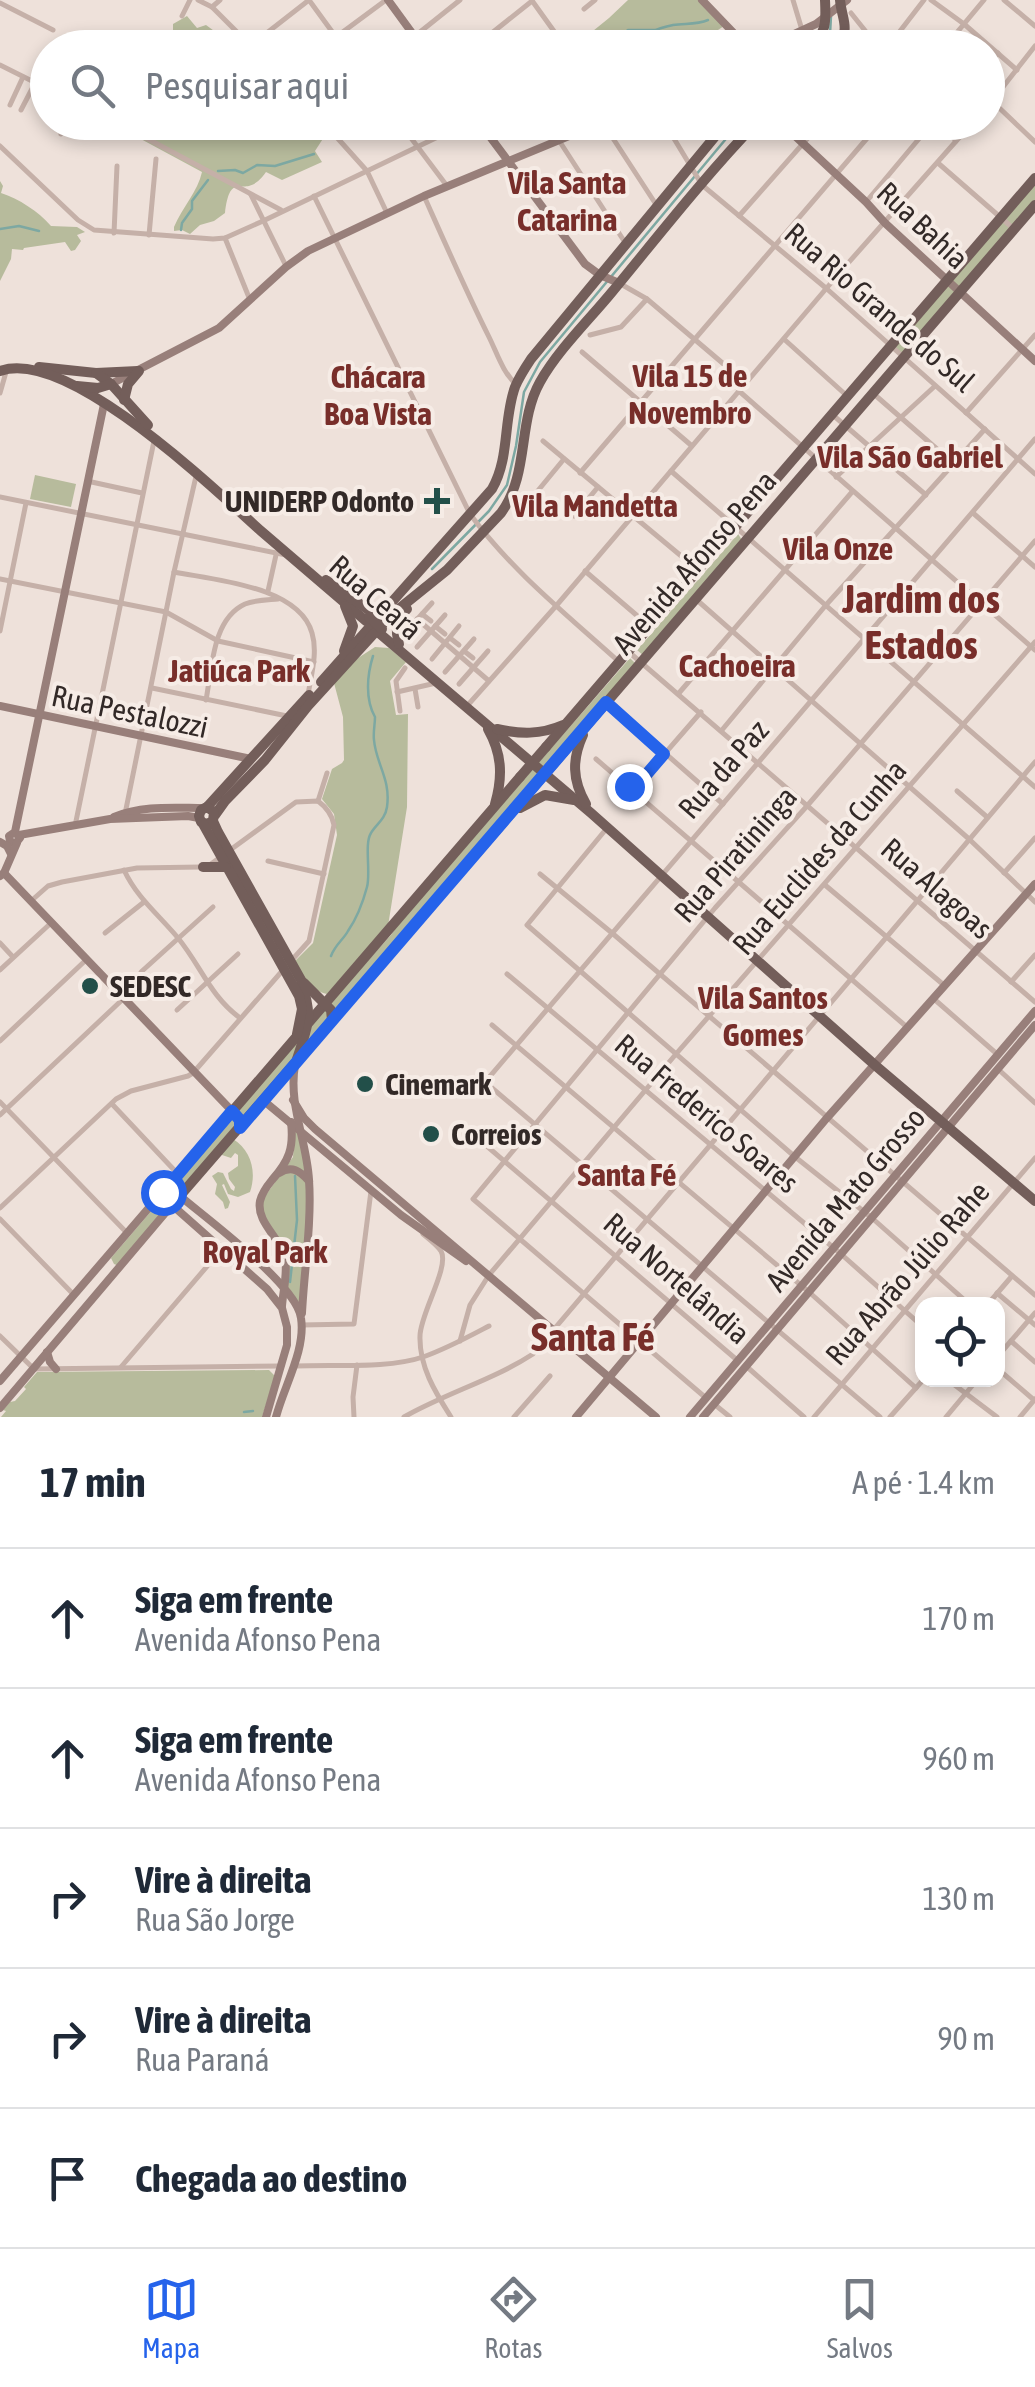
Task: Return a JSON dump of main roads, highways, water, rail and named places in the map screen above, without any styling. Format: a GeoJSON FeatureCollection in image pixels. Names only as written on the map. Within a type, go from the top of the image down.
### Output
{"type":"FeatureCollection","features":[{"type":"Feature","properties":{"kind":"main road"},"geometry":{"type":"LineString","coordinates":[[824,30],[828,16],[825,0]]}},
{"type":"Feature","properties":{"kind":"main road"},"geometry":{"type":"LineString","coordinates":[[844,5],[845,30]]}},
{"type":"Feature","properties":{"kind":"main road"},"geometry":{"type":"LineString","coordinates":[[352,659],[376,646],[399,643],[397,626],[401,614],[508,503],[518,480],[540,382],[618,283],[717,140]]}},
{"type":"Feature","properties":{"kind":"main road"},"geometry":{"type":"LineString","coordinates":[[206,815],[225,801],[271,752],[338,663],[492,489],[499,476],[513,390],[531,358],[657,206],[736,140]]}},
{"type":"Feature","properties":{"kind":"main road","name":"Avenida Afonso Pena"},"geometry":{"type":"LineString","coordinates":[[1035,178],[178,1174],[165,1195],[176,1200],[264,1101],[1035,205]]}},
{"type":"Feature","properties":{"kind":"main road"},"geometry":{"type":"LineString","coordinates":[[0,362],[96,373],[139,370],[128,384],[128,405],[99,401],[111,384]]}},
{"type":"Feature","properties":{"kind":"main road"},"geometry":{"type":"LineString","coordinates":[[0,371],[13,367],[41,372],[70,384],[98,388],[111,384]]}},
{"type":"Feature","properties":{"kind":"main road","name":"Rua Ceará"},"geometry":{"type":"LineString","coordinates":[[96,373],[197,472],[367,619]]}},
{"type":"Feature","properties":{"kind":"main road","name":"Rua Ceará"},"geometry":{"type":"LineString","coordinates":[[70,384],[155,438],[326,580],[877,1064],[1035,1197]]}},
{"type":"Feature","properties":{"kind":"main road"},"geometry":{"type":"LineString","coordinates":[[326,580],[375,611],[406,587]]}},
{"type":"Feature","properties":{"kind":"main road"},"geometry":{"type":"LineString","coordinates":[[686,583],[694,598]]}},
{"type":"Feature","properties":{"kind":"main road"},"geometry":{"type":"LineString","coordinates":[[206,815],[283,718],[308,702],[390,616],[430,584]]}},
{"type":"Feature","properties":{"kind":"main road"},"geometry":{"type":"LineString","coordinates":[[338,663],[353,626],[342,601]]}},
{"type":"Feature","properties":{"kind":"main road","name":"Rua Ceará"},"geometry":{"type":"LineString","coordinates":[[399,643],[436,683],[466,706]]}},
{"type":"Feature","properties":{"kind":"main road"},"geometry":{"type":"LineString","coordinates":[[488,725],[526,734],[564,725]]}},
{"type":"Feature","properties":{"kind":"main road"},"geometry":{"type":"LineString","coordinates":[[488,725],[500,763],[500,783],[493,809]]}},
{"type":"Feature","properties":{"kind":"main road"},"geometry":{"type":"LineString","coordinates":[[586,726],[574,765],[580,793],[592,813]]}},
{"type":"Feature","properties":{"kind":"main road"},"geometry":{"type":"LineString","coordinates":[[251,759],[271,752]]}},
{"type":"Feature","properties":{"kind":"main road"},"geometry":{"type":"LineString","coordinates":[[508,818],[545,795],[577,802]]}},
{"type":"Feature","properties":{"kind":"main road"},"geometry":{"type":"LineString","coordinates":[[206,815],[225,859],[287,965],[302,1009],[295,1039]]}},
{"type":"Feature","properties":{"kind":"main road"},"geometry":{"type":"LineString","coordinates":[[203,866],[225,859]]}},
{"type":"Feature","properties":{"kind":"main road"},"geometry":{"type":"LineString","coordinates":[[287,965],[326,1004],[332,1020]]}},
{"type":"Feature","properties":{"kind":"main road"},"geometry":{"type":"LineString","coordinates":[[353,971],[346,986],[354,996]]}},
{"type":"Feature","properties":{"kind":"main road"},"geometry":{"type":"LineString","coordinates":[[295,1065],[310,1012],[300,980]]}},
{"type":"Feature","properties":{"kind":"main road"},"geometry":{"type":"LineString","coordinates":[[312,990],[322,996],[335,992]]}},
{"type":"Feature","properties":{"kind":"main road"},"geometry":{"type":"LineString","coordinates":[[257,1083],[256,1092],[264,1101]]}},
{"type":"Feature","properties":{"kind":"main road"},"geometry":{"type":"LineString","coordinates":[[232,1111],[240,1120],[240,1128]]}},
{"type":"Feature","properties":{"kind":"waterway"},"geometry":{"type":"LineString","coordinates":[[830,30],[831,16]]}},
{"type":"Feature","properties":{"kind":"waterway"},"geometry":{"type":"LineString","coordinates":[[656,30],[708,20]]}},
{"type":"Feature","properties":{"kind":"waterway"},"geometry":{"type":"LineString","coordinates":[[628,30],[655,30]]}},
{"type":"Feature","properties":{"kind":"waterway"},"geometry":{"type":"LineString","coordinates":[[432,569],[489,511],[507,485],[524,392],[540,362],[725,140]]}},
{"type":"Feature","properties":{"kind":"waterway"},"geometry":{"type":"LineString","coordinates":[[218,171],[243,173],[257,165],[275,166],[314,154]]}},
{"type":"Feature","properties":{"kind":"waterway"},"geometry":{"type":"LineString","coordinates":[[181,230],[192,201],[208,180]]}},
{"type":"Feature","properties":{"kind":"waterway"},"geometry":{"type":"LineString","coordinates":[[0,229],[19,226],[39,231]]}},
{"type":"Feature","properties":{"kind":"waterway"},"geometry":{"type":"LineString","coordinates":[[331,956],[362,904],[368,881],[369,838],[387,807],[387,788],[375,749],[375,717],[368,695],[373,656]]}},
{"type":"Feature","properties":{"kind":"waterway"},"geometry":{"type":"LineString","coordinates":[[290,1282],[297,1220],[295,1176]]}},
{"type":"Feature","properties":{"kind":"waterway"},"geometry":{"type":"LineString","coordinates":[[244,1412],[253,1411]]}},
{"type":"Feature","properties":{"kind":"place","name":"UNIDERP Odonto"},"geometry":{"type":"Point","coordinates":[437,501]}},
{"type":"Feature","properties":{"kind":"place","name":"SEDESC"},"geometry":{"type":"Point","coordinates":[90,986]}},
{"type":"Feature","properties":{"kind":"place","name":"Cinemark"},"geometry":{"type":"Point","coordinates":[365,1084]}},
{"type":"Feature","properties":{"kind":"place","name":"Correios"},"geometry":{"type":"Point","coordinates":[431,1134]}},
{"type":"Feature","properties":{"kind":"district","name":"Vila Santa Catarina"},"geometry":{"type":"Point","coordinates":[567,200]}},
{"type":"Feature","properties":{"kind":"district","name":"Chácara Boa Vista"},"geometry":{"type":"Point","coordinates":[378,394]}},
{"type":"Feature","properties":{"kind":"district","name":"Vila 15 de Novembro"},"geometry":{"type":"Point","coordinates":[690,394]}},
{"type":"Feature","properties":{"kind":"district","name":"Vila São Gabriel"},"geometry":{"type":"Point","coordinates":[910,456]}},
{"type":"Feature","properties":{"kind":"district","name":"Vila Mandetta"},"geometry":{"type":"Point","coordinates":[595,505]}},
{"type":"Feature","properties":{"kind":"district","name":"Vila Onze"},"geometry":{"type":"Point","coordinates":[838,548]}},
{"type":"Feature","properties":{"kind":"district","name":"Jardim dos Estados"},"geometry":{"type":"Point","coordinates":[921,621]}},
{"type":"Feature","properties":{"kind":"district","name":"Cachoeira"},"geometry":{"type":"Point","coordinates":[737,665]}},
{"type":"Feature","properties":{"kind":"district","name":"Jatiúca Park"},"geometry":{"type":"Point","coordinates":[239,670]}},
{"type":"Feature","properties":{"kind":"district","name":"Vila Santos Gomes"},"geometry":{"type":"Point","coordinates":[763,1016]}},
{"type":"Feature","properties":{"kind":"district","name":"Santa Fé"},"geometry":{"type":"Point","coordinates":[627,1174]}},
{"type":"Feature","properties":{"kind":"district","name":"Royal Park"},"geometry":{"type":"Point","coordinates":[265,1251]}},
{"type":"Feature","properties":{"kind":"district","name":"Santa Fé"},"geometry":{"type":"Point","coordinates":[593,1336]}}]}
